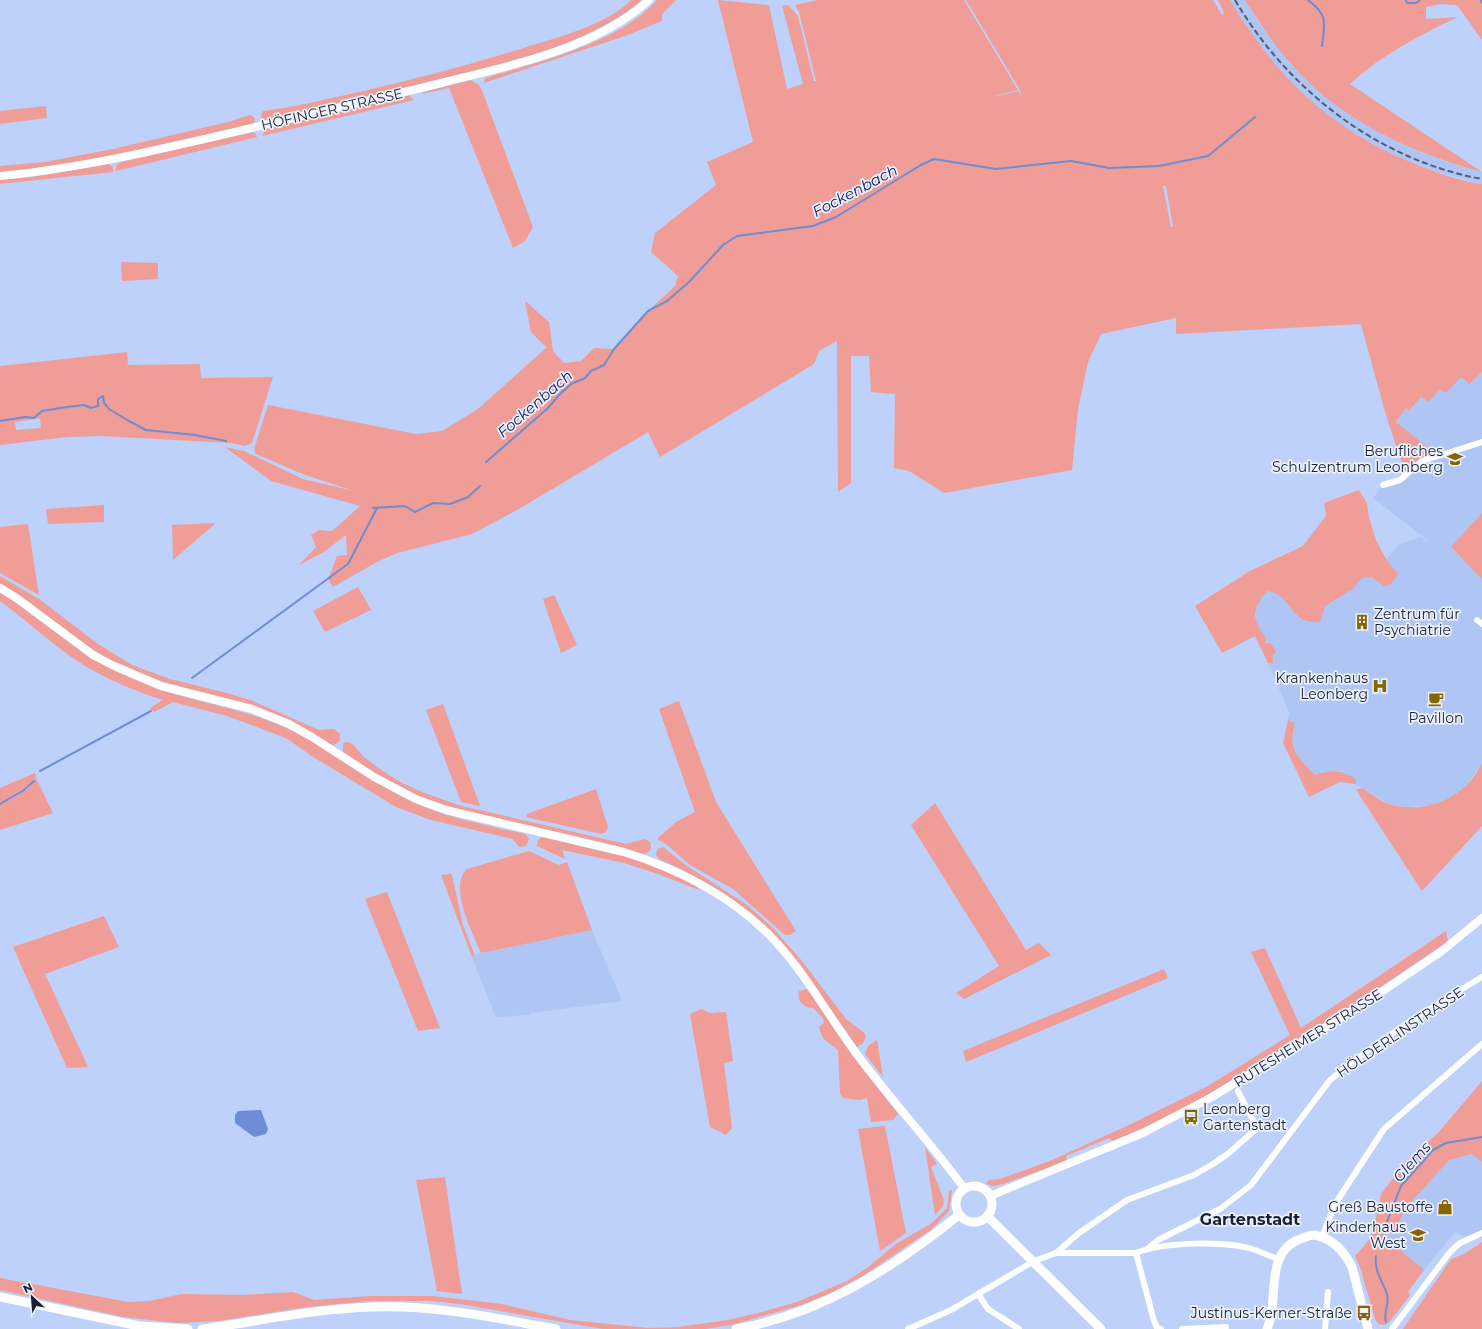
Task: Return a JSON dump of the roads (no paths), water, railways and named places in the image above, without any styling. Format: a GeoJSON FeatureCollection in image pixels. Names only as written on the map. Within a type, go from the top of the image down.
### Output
{"type":"FeatureCollection","features":[{"type":"Feature","properties":{"kind":"main road"},"geometry":{"type":"LineString","coordinates":[[968,1186],[979,1186],[990,1196],[991,1208],[987,1216],[980,1221],[971,1222],[959,1215],[956,1201],[964,1188],[968,1186]]}},
{"type":"Feature","properties":{"kind":"main road"},"geometry":{"type":"LineString","coordinates":[[736,1329],[796,1313],[858,1284],[899,1260],[959,1215]]}},
{"type":"Feature","properties":{"kind":"main road"},"geometry":{"type":"LineString","coordinates":[[987,1216],[1101,1329]]}},
{"type":"Feature","properties":{"kind":"main road"},"geometry":{"type":"LineString","coordinates":[[1267,1329],[1273,1306],[1274,1281],[1278,1260],[1286,1248],[1295,1241],[1311,1235],[1322,1236],[1333,1242],[1348,1259],[1352,1267],[1368,1329]]}},
{"type":"Feature","properties":{"kind":"main road"},"geometry":{"type":"LineString","coordinates":[[0,1297],[139,1326],[188,1329]]}},
{"type":"Feature","properties":{"kind":"main road"},"geometry":{"type":"LineString","coordinates":[[202,1329],[327,1310],[402,1307],[449,1310],[556,1329]]}},
{"type":"Feature","properties":{"kind":"street","name":"HÖFINGER STRASSE"},"geometry":{"type":"LineString","coordinates":[[0,176],[113,160],[496,70],[601,34],[629,17],[649,0]]}},
{"type":"Feature","properties":{"kind":"street"},"geometry":{"type":"LineString","coordinates":[[1383,485],[1400,480],[1422,461],[1482,442]]}},
{"type":"Feature","properties":{"kind":"street"},"geometry":{"type":"LineString","coordinates":[[0,588],[93,654],[112,665],[161,686],[252,710],[289,724],[380,781],[416,799],[453,812],[624,852],[649,860],[686,876],[715,892],[741,911],[776,942],[804,977],[856,1053],[964,1188]]}},
{"type":"Feature","properties":{"kind":"street","name":"RUTESHEIMER STRASSE"},"geometry":{"type":"LineString","coordinates":[[990,1196],[1143,1133],[1212,1097],[1378,994],[1442,952],[1482,918]]}},
{"type":"Feature","properties":{"kind":"street","name":"HÖLDERLINSTRASSE"},"geometry":{"type":"LineString","coordinates":[[1147,1249],[1158,1240],[1220,1209],[1251,1185],[1330,1080],[1347,1066],[1428,1010],[1482,977]]}},
{"type":"Feature","properties":{"kind":"street"},"geometry":{"type":"LineString","coordinates":[[1322,1236],[1335,1204],[1384,1129],[1482,1044]]}},
{"type":"Feature","properties":{"kind":"street"},"geometry":{"type":"LineString","coordinates":[[1056,1253],[1079,1233],[1127,1200],[1194,1174],[1213,1164],[1246,1140],[1257,1128],[1238,1091]]}},
{"type":"Feature","properties":{"kind":"street"},"geometry":{"type":"LineString","coordinates":[[1392,1329],[1450,1252],[1460,1243],[1482,1233]]}},
{"type":"Feature","properties":{"kind":"street"},"geometry":{"type":"LineString","coordinates":[[908,1329],[951,1310],[1034,1261],[1056,1253],[1136,1253],[1147,1249],[1205,1244],[1229,1245],[1254,1250],[1278,1260]]}},
{"type":"Feature","properties":{"kind":"street"},"geometry":{"type":"LineString","coordinates":[[1136,1253],[1154,1321],[1157,1328],[1161,1329]]}},
{"type":"Feature","properties":{"kind":"street"},"geometry":{"type":"LineString","coordinates":[[1325,1329],[1328,1292]]}},
{"type":"Feature","properties":{"kind":"street"},"geometry":{"type":"LineString","coordinates":[[978,1294],[988,1309],[1019,1329]]}},
{"type":"Feature","properties":{"kind":"street"},"geometry":{"type":"LineString","coordinates":[[1182,1329],[1226,1327]]}},
{"type":"Feature","properties":{"kind":"waterway","name":"Fockenbach"},"geometry":{"type":"LineString","coordinates":[[1308,0],[1319,10],[1324,20],[1322,46]]}},
{"type":"Feature","properties":{"kind":"waterway","name":"Glems"},"geometry":{"type":"LineString","coordinates":[[1406,0],[1407,3],[1416,3],[1420,0]]}},
{"type":"Feature","properties":{"kind":"waterway","name":"Fockenbach"},"geometry":{"type":"LineString","coordinates":[[486,462],[548,408],[571,384],[585,378],[591,371],[604,365],[614,349],[648,311],[667,301],[689,282],[723,245],[737,236],[813,226],[836,217],[921,165],[934,159],[996,169],[1071,161],[1109,168],[1159,166],[1208,156],[1255,117]]}},
{"type":"Feature","properties":{"kind":"waterway","name":"Fockenbach"},"geometry":{"type":"LineString","coordinates":[[0,421],[25,417],[34,418],[42,411],[67,407],[84,405],[91,408],[98,406],[98,399],[103,396],[104,403],[109,409],[146,430],[195,435],[226,441]]}},
{"type":"Feature","properties":{"kind":"waterway","name":"Fockenbach"},"geometry":{"type":"LineString","coordinates":[[373,508],[405,506],[415,512],[433,503],[450,504],[468,497],[480,486]]}},
{"type":"Feature","properties":{"kind":"waterway"},"geometry":{"type":"LineString","coordinates":[[192,678],[348,564],[377,508]]}},
{"type":"Feature","properties":{"kind":"waterway"},"geometry":{"type":"LineString","coordinates":[[40,771],[151,711]]}},
{"type":"Feature","properties":{"kind":"waterway"},"geometry":{"type":"LineString","coordinates":[[0,804],[23,791],[34,781]]}},
{"type":"Feature","properties":{"kind":"waterway","name":"Glems"},"geometry":{"type":"LineString","coordinates":[[1383,1232],[1401,1186],[1433,1150],[1446,1143],[1482,1137]]}},
{"type":"Feature","properties":{"kind":"waterway","name":"Glems"},"geometry":{"type":"LineString","coordinates":[[1376,1256],[1377,1271],[1388,1298],[1385,1315],[1386,1322]]}},
{"type":"Feature","properties":{"kind":"railway"},"geometry":{"type":"LineString","coordinates":[[1235,0],[1257,33],[1281,63],[1309,91],[1339,116],[1372,138],[1407,156],[1444,170],[1482,179]]}},
{"type":"Feature","properties":{"kind":"place","name":"Berufliches Schulzentrum Leonberg"},"geometry":{"type":"Point","coordinates":[1455,459]}},
{"type":"Feature","properties":{"kind":"place","name":"Zentrum für Psychiatrie"},"geometry":{"type":"Point","coordinates":[1362,622]}},
{"type":"Feature","properties":{"kind":"place","name":"Krankenhaus Leonberg"},"geometry":{"type":"Point","coordinates":[1380,686]}},
{"type":"Feature","properties":{"kind":"place","name":"Pavillon"},"geometry":{"type":"Point","coordinates":[1436,699]}},
{"type":"Feature","properties":{"kind":"place","name":"Leonberg Gartenstadt"},"geometry":{"type":"Point","coordinates":[1191,1117]}},
{"type":"Feature","properties":{"kind":"place","name":"Greß Baustoffe"},"geometry":{"type":"Point","coordinates":[1445,1207]}},
{"type":"Feature","properties":{"kind":"place","name":"Kinderhaus West"},"geometry":{"type":"Point","coordinates":[1418,1235]}},
{"type":"Feature","properties":{"kind":"place","name":"Justinus-Kerner-Straße"},"geometry":{"type":"Point","coordinates":[1364,1313]}},
{"type":"Feature","properties":{"kind":"district","name":"Gartenstadt"},"geometry":{"type":"Point","coordinates":[1250,1219]}}]}
